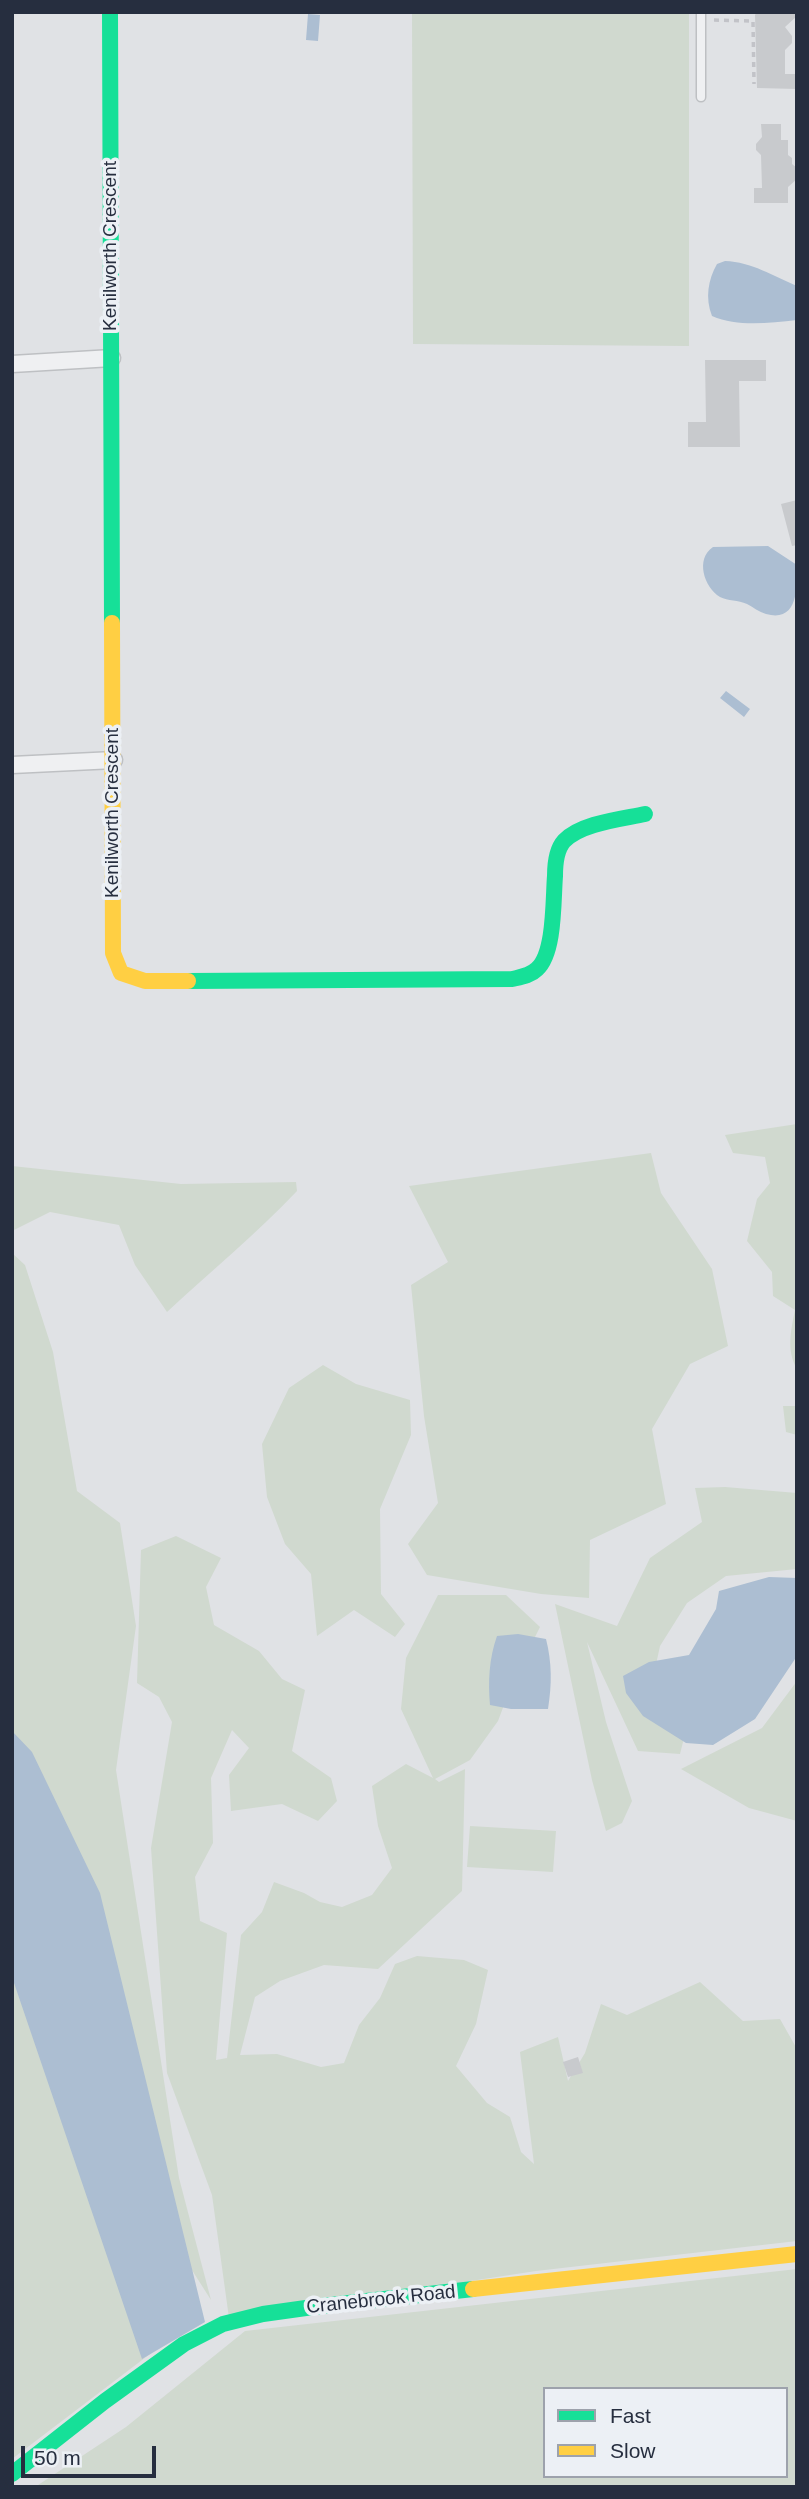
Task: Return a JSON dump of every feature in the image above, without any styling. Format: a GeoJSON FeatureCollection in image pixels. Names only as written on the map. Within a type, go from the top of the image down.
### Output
{"type":"FeatureCollection","features":[{"type":"Feature","properties":{"kind":"street","name":"Kenilworth Crescent"},"geometry":{"type":"LineString","coordinates":[[110,12],[113,953],[121,973],[145,981],[512,979],[527,975],[535,971],[545,958],[555,865],[561,845],[566,839],[582,831],[645,814]]}},
{"type":"Feature","properties":{"kind":"street"},"geometry":{"type":"LineString","coordinates":[[12,365],[112,358]]}},
{"type":"Feature","properties":{"kind":"street"},"geometry":{"type":"LineString","coordinates":[[12,765],[114,760]]}},
{"type":"Feature","properties":{"kind":"street","name":"Cranebrook Road"},"geometry":{"type":"LineString","coordinates":[[12,2474],[146,2369],[184,2343],[223,2325],[263,2314],[313,2307],[797,2254]]}},
{"type":"Feature","properties":{"kind":"lane"},"geometry":{"type":"LineString","coordinates":[[701,16],[701,97]]}},
{"type":"Feature","properties":{"kind":"path"},"geometry":{"type":"LineString","coordinates":[[701,16],[753,20],[754,84]]}},
{"type":"Feature","properties":{"kind":"shaded area"},"geometry":{"type":"Polygon","coordinates":[[[412,12],[689,12],[689,346],[413,344],[412,12]]]}},
{"type":"Feature","properties":{"kind":"shaded area"},"geometry":{"type":"Polygon","coordinates":[[[797,1124],[797,1369],[790,1347],[795,1310],[773,1296],[772,1272],[747,1241],[757,1199],[770,1183],[765,1157],[733,1153],[725,1135],[797,1124]]]}},
{"type":"Feature","properties":{"kind":"shaded area"},"geometry":{"type":"Polygon","coordinates":[[[651,1153],[661,1193],[712,1269],[728,1346],[690,1364],[652,1429],[666,1504],[590,1540],[589,1598],[541,1594],[427,1575],[408,1544],[438,1503],[424,1416],[411,1285],[448,1262],[409,1186],[651,1153]]]}},
{"type":"Feature","properties":{"kind":"shaded area"},"geometry":{"type":"Polygon","coordinates":[[[12,1166],[181,1184],[296,1182],[297,1191],[167,1312],[135,1265],[119,1225],[50,1212],[12,1231],[12,1166]]]}},
{"type":"Feature","properties":{"kind":"shaded area"},"geometry":{"type":"Polygon","coordinates":[[[12,1253],[25,1265],[53,1352],[77,1491],[120,1523],[136,1626],[116,1770],[179,2178],[211,2300],[113,2146],[12,1764],[12,1253]]]}},
{"type":"Feature","properties":{"kind":"shaded area"},"geometry":{"type":"Polygon","coordinates":[[[323,1365],[356,1384],[410,1400],[411,1435],[380,1509],[381,1594],[405,1624],[395,1637],[354,1610],[317,1636],[311,1574],[285,1544],[267,1497],[262,1444],[289,1388],[323,1365]]]}},
{"type":"Feature","properties":{"kind":"shaded area"},"geometry":{"type":"Polygon","coordinates":[[[783,1406],[797,1406],[797,1435],[786,1432],[783,1406]]]}},
{"type":"Feature","properties":{"kind":"shaded area"},"geometry":{"type":"Polygon","coordinates":[[[725,1487],[797,1493],[797,1569],[726,1576],[687,1603],[660,1646],[649,1697],[686,1730],[680,1754],[638,1751],[587,1642],[606,1722],[632,1801],[622,1823],[606,1831],[592,1780],[555,1604],[617,1626],[650,1558],[702,1522],[695,1488],[725,1487]]]}},
{"type":"Feature","properties":{"kind":"shaded area"},"geometry":{"type":"Polygon","coordinates":[[[176,1536],[221,1558],[206,1587],[214,1625],[259,1651],[282,1679],[305,1690],[292,1751],[331,1778],[337,1801],[318,1821],[282,1804],[231,1811],[229,1775],[249,1748],[232,1730],[211,1778],[213,1843],[195,1877],[200,1921],[227,1933],[216,2060],[227,2058],[241,1935],[262,1912],[274,1882],[320,1902],[342,1907],[372,1895],[392,1868],[378,1826],[372,1786],[406,1764],[433,1778],[401,1709],[406,1658],[438,1595],[506,1595],[540,1627],[513,1681],[498,1721],[470,1760],[435,1779],[439,1782],[465,1769],[462,1891],[378,1969],[324,1965],[280,1981],[255,1997],[240,2055],[277,2054],[321,2067],[344,2063],[359,2025],[380,1998],[395,1964],[417,1956],[464,1960],[488,1970],[476,2024],[456,2066],[487,2103],[510,2117],[521,2152],[534,2164],[520,2052],[558,2037],[568,2081],[585,2053],[601,2004],[627,2015],[700,1982],[743,2021],[780,2019],[797,2049],[797,2241],[536,2271],[229,2318],[212,2195],[167,2073],[151,1848],[172,1722],[159,1697],[137,1683],[141,1550],[176,1536]]]}},
{"type":"Feature","properties":{"kind":"shaded area"},"geometry":{"type":"Polygon","coordinates":[[[797,1681],[797,1821],[749,1808],[681,1769],[762,1728],[797,1681]]]}},
{"type":"Feature","properties":{"kind":"shaded area"},"geometry":{"type":"Polygon","coordinates":[[[470,1826],[556,1831],[553,1872],[467,1867],[470,1826]]]}},
{"type":"Feature","properties":{"kind":"shaded area"},"geometry":{"type":"Polygon","coordinates":[[[12,1894],[171,2338],[12,2459],[12,1894]]]}},
{"type":"Feature","properties":{"kind":"shaded area"},"geometry":{"type":"Polygon","coordinates":[[[797,2269],[797,2487],[35,2487],[126,2427],[245,2331],[797,2269]]]}},
{"type":"Feature","properties":{"kind":"water"},"geometry":{"type":"Polygon","coordinates":[[[308,14],[320,15],[318,41],[306,40],[308,14]]]}},
{"type":"Feature","properties":{"kind":"water"},"geometry":{"type":"Polygon","coordinates":[[[725,261],[753,267],[797,286],[797,320],[743,323],[712,316],[708,296],[711,276],[717,264],[725,261]]]}},
{"type":"Feature","properties":{"kind":"water"},"geometry":{"type":"Polygon","coordinates":[[[768,546],[797,565],[794,601],[785,613],[763,613],[744,603],[720,597],[710,587],[703,565],[707,552],[713,547],[768,546]]]}},
{"type":"Feature","properties":{"kind":"water"},"geometry":{"type":"Polygon","coordinates":[[[726,691],[750,709],[744,717],[720,698],[726,691]]]}},
{"type":"Feature","properties":{"kind":"water"},"geometry":{"type":"Polygon","coordinates":[[[769,1577],[797,1578],[797,1656],[755,1719],[713,1745],[686,1743],[643,1716],[626,1693],[623,1676],[649,1662],[689,1655],[716,1609],[719,1591],[769,1577]]]}},
{"type":"Feature","properties":{"kind":"water"},"geometry":{"type":"Polygon","coordinates":[[[518,1634],[546,1639],[551,1674],[548,1709],[511,1709],[490,1705],[490,1670],[497,1636],[518,1634]]]}},
{"type":"Feature","properties":{"kind":"water"},"geometry":{"type":"Polygon","coordinates":[[[12,1731],[32,1752],[100,1893],[205,2322],[142,2359],[12,1977],[12,1731]]]}},
{"type":"Feature","properties":{"kind":"building"},"geometry":{"type":"Polygon","coordinates":[[[757,12],[797,12],[797,16],[785,27],[792,36],[792,43],[785,50],[785,74],[797,74],[797,89],[757,88],[757,12]]]}},
{"type":"Feature","properties":{"kind":"building"},"geometry":{"type":"Polygon","coordinates":[[[761,124],[781,124],[781,140],[788,140],[788,155],[797,168],[797,179],[788,187],[788,203],[754,203],[754,188],[762,188],[761,155],[756,150],[756,144],[762,137],[761,124]]]}},
{"type":"Feature","properties":{"kind":"building"},"geometry":{"type":"Polygon","coordinates":[[[705,360],[766,360],[766,381],[739,381],[740,447],[688,447],[688,422],[706,422],[705,360]]]}},
{"type":"Feature","properties":{"kind":"building"},"geometry":{"type":"Polygon","coordinates":[[[797,500],[797,545],[792,546],[781,504],[797,500]]]}},
{"type":"Feature","properties":{"kind":"building"},"geometry":{"type":"Polygon","coordinates":[[[578,2057],[583,2073],[568,2077],[563,2062],[578,2057]]]}},
{"type":"Feature","properties":{"kind":"traffic: fast"},"geometry":{"type":"LineString","coordinates":[[110,12],[112,623]]}},
{"type":"Feature","properties":{"kind":"traffic: fast"},"geometry":{"type":"LineString","coordinates":[[188,981],[512,979],[525,976],[537,969],[547,951],[552,926],[556,862],[564,841],[591,826],[645,814]]}},
{"type":"Feature","properties":{"kind":"traffic: fast"},"geometry":{"type":"LineString","coordinates":[[12,2474],[105,2401],[184,2344],[223,2324],[263,2314],[473,2289]]}},
{"type":"Feature","properties":{"kind":"traffic: slow"},"geometry":{"type":"LineString","coordinates":[[112,623],[113,953],[121,973],[145,981],[188,981]]}},
{"type":"Feature","properties":{"kind":"traffic: slow"},"geometry":{"type":"LineString","coordinates":[[473,2289],[797,2254]]}}]}
